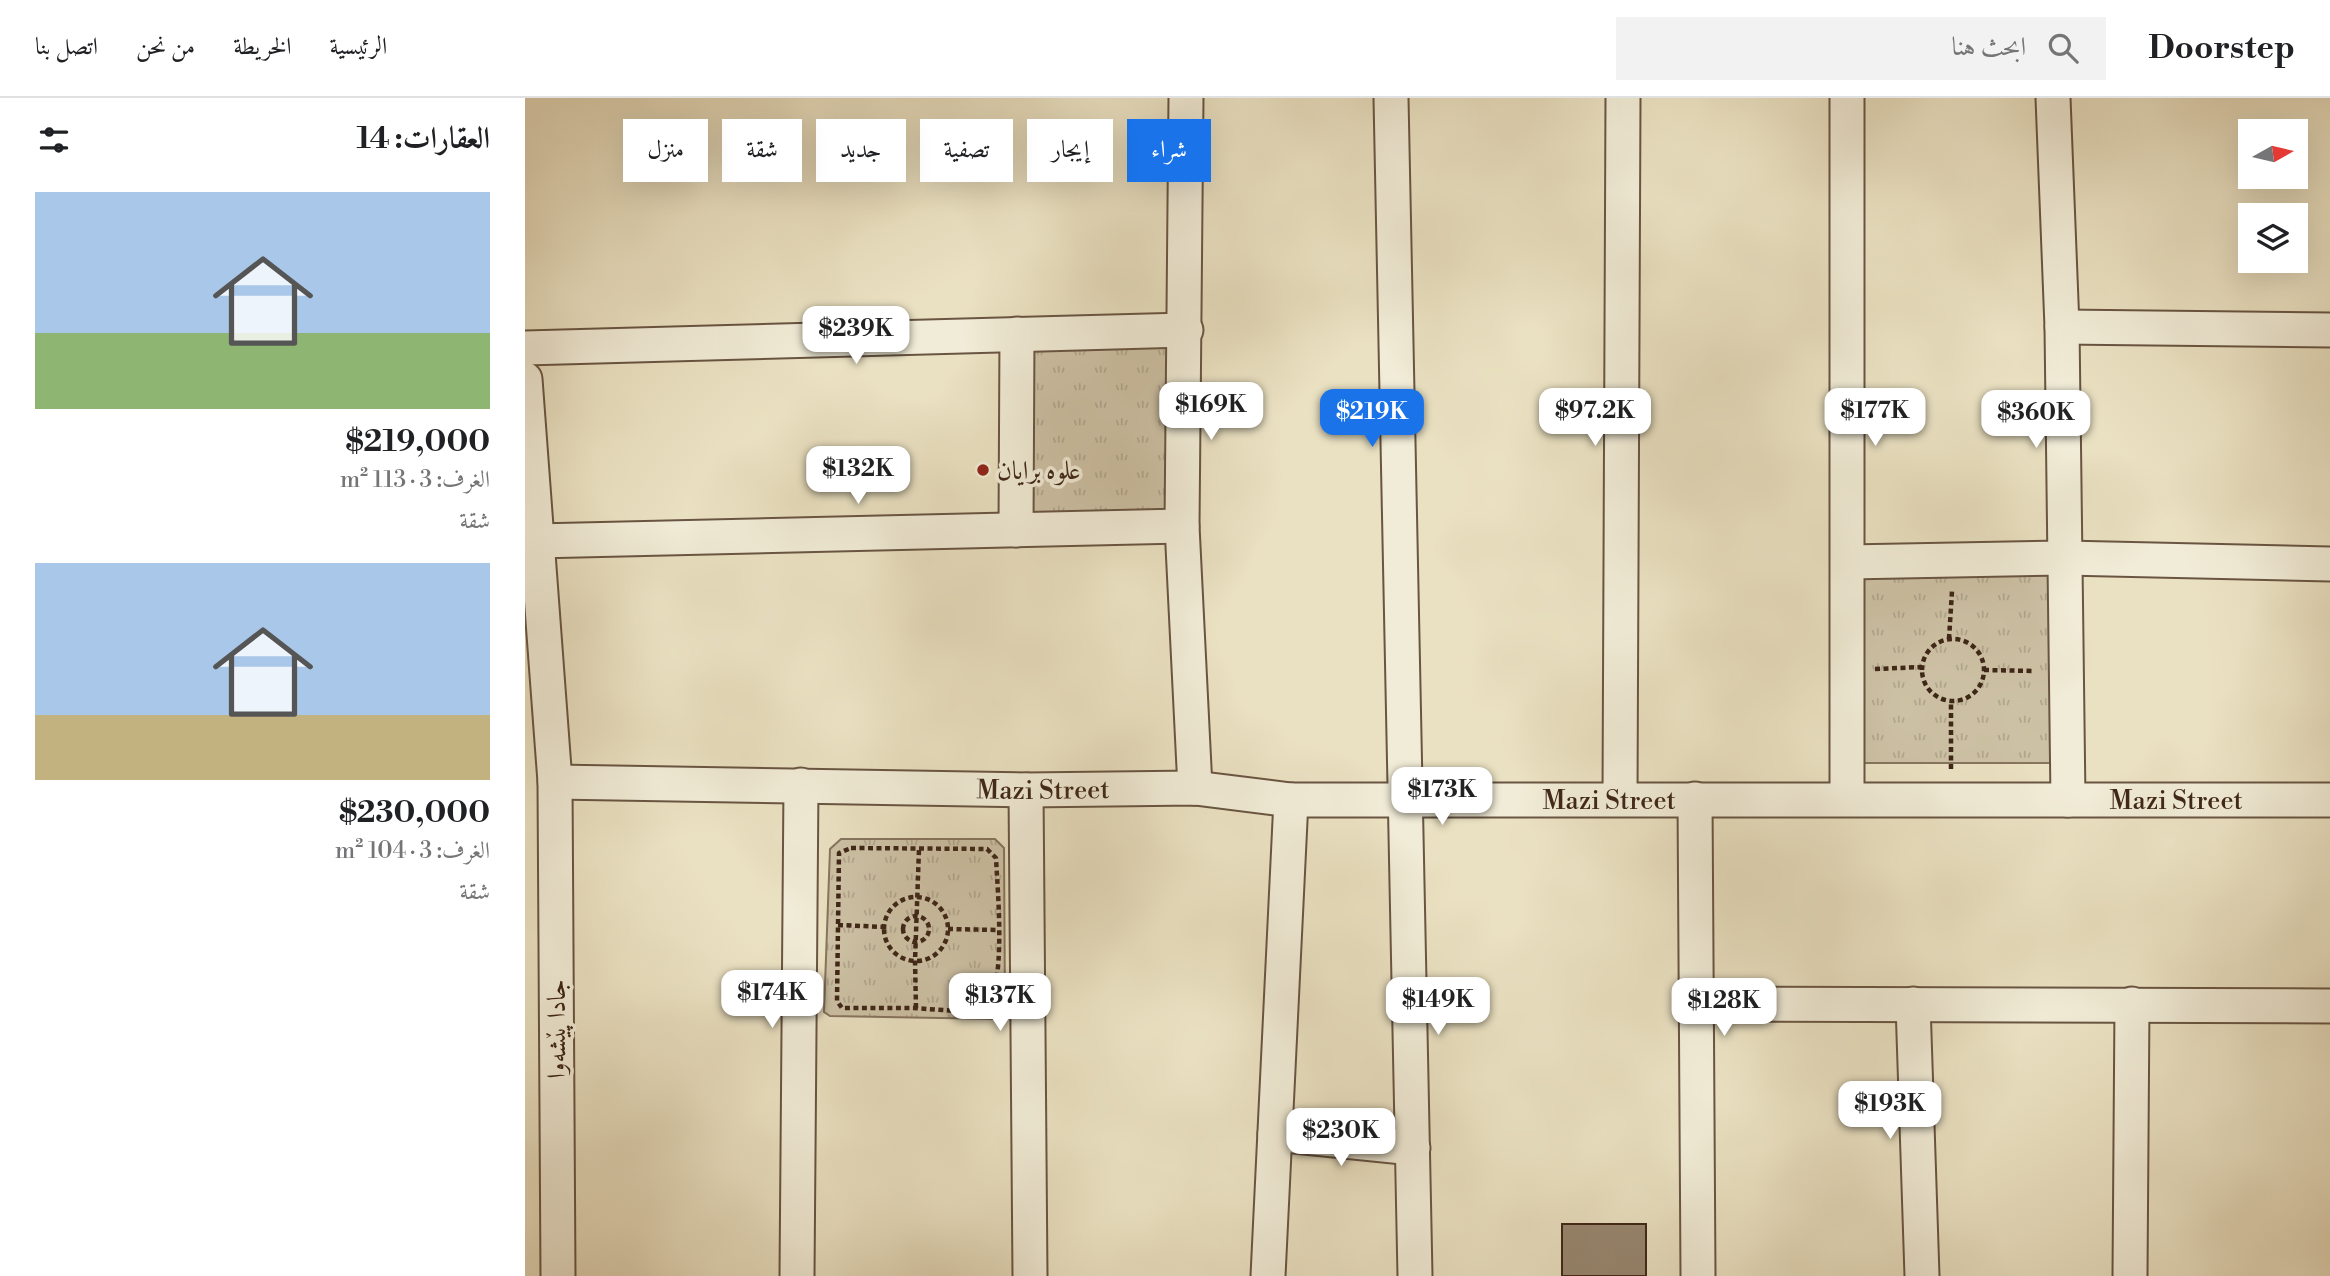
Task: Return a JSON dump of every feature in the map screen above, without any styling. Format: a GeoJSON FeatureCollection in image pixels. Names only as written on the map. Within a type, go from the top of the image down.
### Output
{"type":"FeatureCollection","features":[{"type":"Feature","properties":{"kind":"street"},"geometry":{"type":"LineString","coordinates":[[1186,98],[1186,330],[1182,526],[1195,788]]}},
{"type":"Feature","properties":{"kind":"street"},"geometry":{"type":"LineString","coordinates":[[1391,98],[1415,1276]]}},
{"type":"Feature","properties":{"kind":"street"},"geometry":{"type":"LineString","coordinates":[[1620,798],[1623,98]]}},
{"type":"Feature","properties":{"kind":"street"},"geometry":{"type":"LineString","coordinates":[[1847,98],[1847,799]]}},
{"type":"Feature","properties":{"kind":"street"},"geometry":{"type":"LineString","coordinates":[[2053,98],[2062,327],[2064,671],[2068,800]]}},
{"type":"Feature","properties":{"kind":"street"},"geometry":{"type":"LineString","coordinates":[[2062,327],[2330,330]]}},
{"type":"Feature","properties":{"kind":"street"},"geometry":{"type":"LineString","coordinates":[[525,348],[1186,330]]}},
{"type":"Feature","properties":{"kind":"street"},"geometry":{"type":"LineString","coordinates":[[1016,530],[1017,334]]}},
{"type":"Feature","properties":{"kind":"street","name":"جادا پێشەوا"},"geometry":{"type":"LineString","coordinates":[[525,379],[555,782],[558,1276]]}},
{"type":"Feature","properties":{"kind":"street"},"geometry":{"type":"LineString","coordinates":[[536,541],[1182,526]]}},
{"type":"Feature","properties":{"kind":"street"},"geometry":{"type":"LineString","coordinates":[[1848,562],[2065,558],[2330,564]]}},
{"type":"Feature","properties":{"kind":"street","name":"Mazi Street"},"geometry":{"type":"LineString","coordinates":[[555,782],[1026,790],[1195,788],[1291,800],[2330,800]]}},
{"type":"Feature","properties":{"kind":"street"},"geometry":{"type":"LineString","coordinates":[[797,1276],[801,785]]}},
{"type":"Feature","properties":{"kind":"street"},"geometry":{"type":"LineString","coordinates":[[1026,790],[1013,930],[1030,1276]]}},
{"type":"Feature","properties":{"kind":"street"},"geometry":{"type":"LineString","coordinates":[[1695,799],[1697,1276]]}},
{"type":"Feature","properties":{"kind":"street"},"geometry":{"type":"LineString","coordinates":[[1268,1276],[1291,800]]}},
{"type":"Feature","properties":{"kind":"street"},"geometry":{"type":"LineString","coordinates":[[1696,1004],[2330,1006]]}},
{"type":"Feature","properties":{"kind":"street"},"geometry":{"type":"LineString","coordinates":[[1913,1004],[1922,1276]]}},
{"type":"Feature","properties":{"kind":"street"},"geometry":{"type":"LineString","coordinates":[[2130,1276],[2132,1004]]}},
{"type":"Feature","properties":{"kind":"street"},"geometry":{"type":"LineString","coordinates":[[1275,1133],[1413,1148]]}},
{"type":"Feature","properties":{"kind":"path"},"geometry":{"type":"LineString","coordinates":[[1949,639],[1954,561]]}},
{"type":"Feature","properties":{"kind":"path"},"geometry":{"type":"LineString","coordinates":[[1949,639],[1959,640],[1977,651],[1984,670],[1978,689],[1961,701],[1941,699],[1926,687],[1922,667],[1930,648],[1949,639]]}},
{"type":"Feature","properties":{"kind":"path"},"geometry":{"type":"LineString","coordinates":[[1847,670],[1922,667]]}},
{"type":"Feature","properties":{"kind":"path"},"geometry":{"type":"LineString","coordinates":[[1984,670],[2064,671]]}},
{"type":"Feature","properties":{"kind":"path"},"geometry":{"type":"LineString","coordinates":[[1951,702],[1951,798]]}},
{"type":"Feature","properties":{"kind":"path"},"geometry":{"type":"LineString","coordinates":[[851,848],[987,849],[996,858],[1013,930],[995,999],[986,1013],[916,1008],[842,1008],[837,1001],[839,853],[851,848]]}},
{"type":"Feature","properties":{"kind":"path"},"geometry":{"type":"LineString","coordinates":[[916,1008],[915,942],[919,849]]}},
{"type":"Feature","properties":{"kind":"path"},"geometry":{"type":"LineString","coordinates":[[918,897],[932,901],[941,908],[948,929],[941,948],[934,955],[915,961],[905,959],[889,946],[884,926],[892,907],[901,900],[918,897]]}},
{"type":"Feature","properties":{"kind":"path"},"geometry":{"type":"LineString","coordinates":[[917,916],[927,923],[928,932],[923,939],[915,942],[905,937],[903,929],[906,921],[917,916]]}},
{"type":"Feature","properties":{"kind":"path"},"geometry":{"type":"LineString","coordinates":[[838,925],[884,926]]}},
{"type":"Feature","properties":{"kind":"path"},"geometry":{"type":"LineString","coordinates":[[948,929],[1013,930]]}},
{"type":"Feature","properties":{"kind":"green space"},"geometry":{"type":"Polygon","coordinates":[[[1028,345],[1170,345],[1168,511],[1026,515],[1028,345]]]}},
{"type":"Feature","properties":{"kind":"green space"},"geometry":{"type":"Polygon","coordinates":[[[1861,570],[2052,570],[2052,763],[1862,763],[1861,570]]]}},
{"type":"Feature","properties":{"kind":"green space"},"geometry":{"type":"Polygon","coordinates":[[[841,839],[995,839],[1004,848],[1005,1009],[995,1019],[830,1016],[824,1012],[830,849],[841,839]]]}},
{"type":"Feature","properties":{"kind":"building"},"geometry":{"type":"Polygon","coordinates":[[[1562,1224],[1646,1224],[1646,1276],[1562,1276],[1562,1224]]]}},
{"type":"Feature","properties":{"kind":"place","name":"علوه برايان"},"geometry":{"type":"Point","coordinates":[983,470]}}]}
